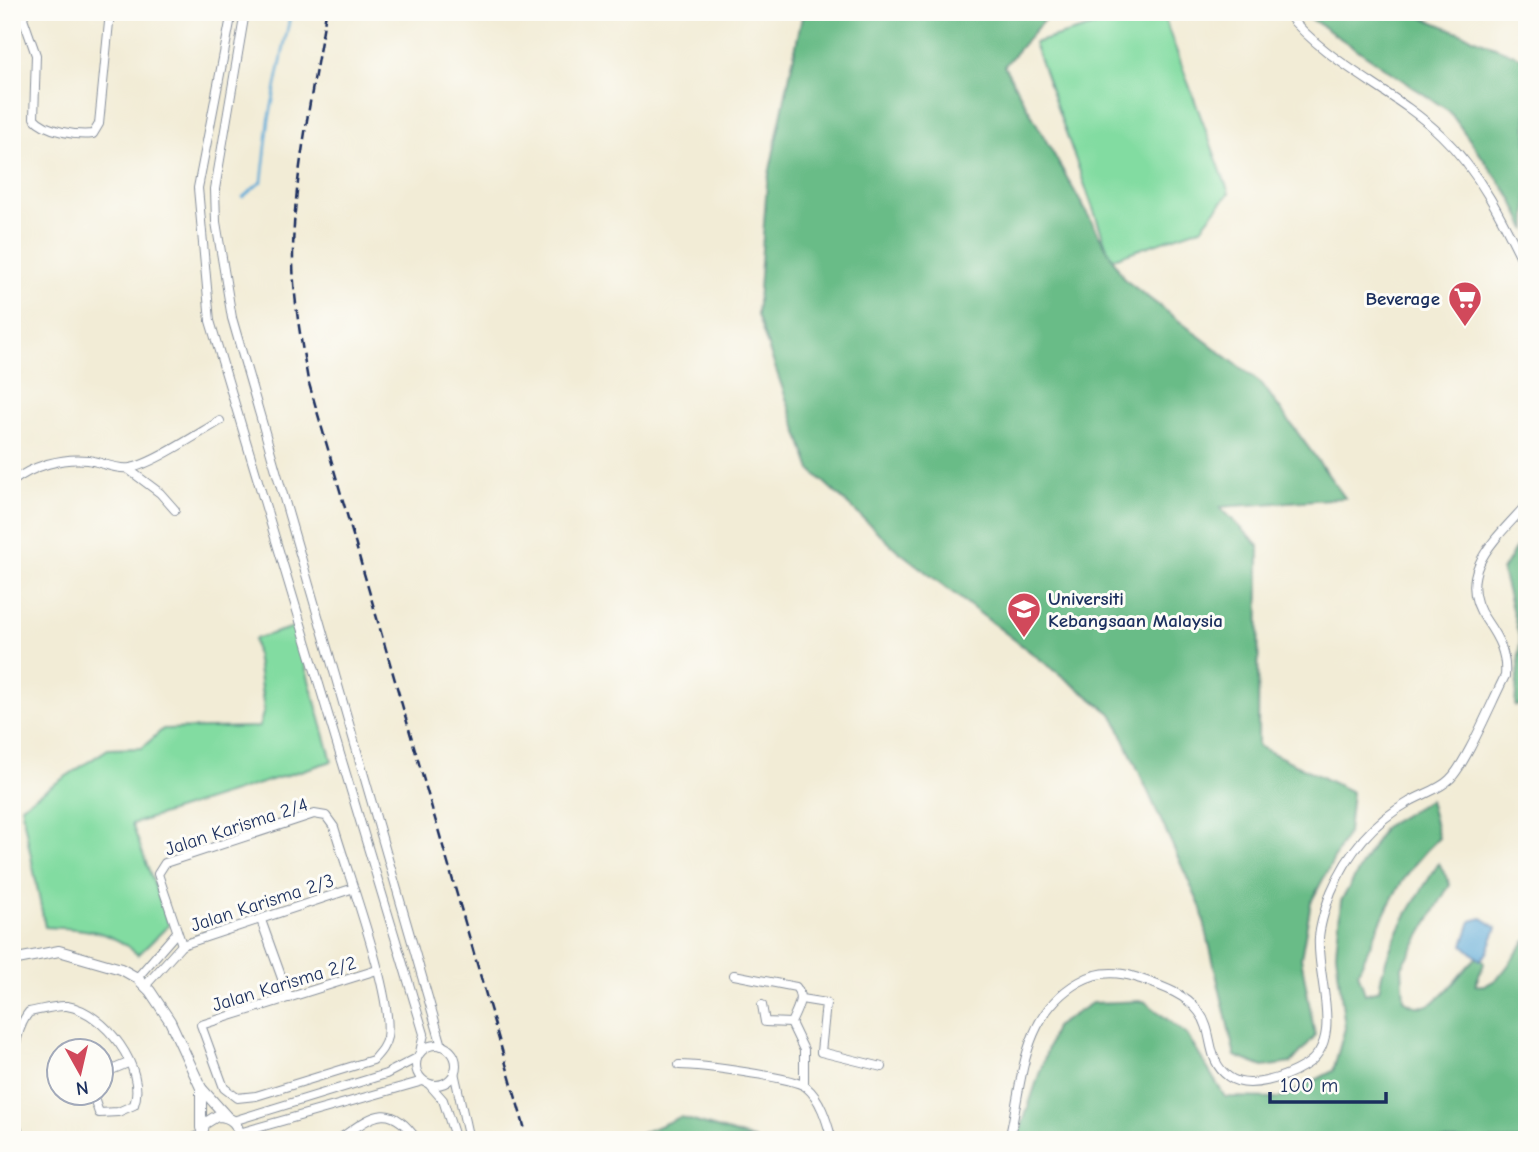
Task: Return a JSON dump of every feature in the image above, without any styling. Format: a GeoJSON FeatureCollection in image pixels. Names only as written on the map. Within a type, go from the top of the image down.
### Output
{"type":"FeatureCollection","features":[{"type":"Feature","properties":{"kind":"street"},"geometry":{"type":"LineString","coordinates":[[12,25],[24,15],[36,55],[34,118],[40,126],[85,135],[93,134],[99,124],[110,12]]}},
{"type":"Feature","properties":{"kind":"street"},"geometry":{"type":"LineString","coordinates":[[232,12],[198,188],[210,321],[424,1034],[416,1070],[443,1100],[456,1140]]}},
{"type":"Feature","properties":{"kind":"street"},"geometry":{"type":"LineString","coordinates":[[245,12],[215,189],[216,222],[232,318],[442,1046]]}},
{"type":"Feature","properties":{"kind":"street"},"geometry":{"type":"LineString","coordinates":[[1286,12],[1320,45],[1440,135],[1489,196],[1527,270]]}},
{"type":"Feature","properties":{"kind":"street"},"geometry":{"type":"LineString","coordinates":[[12,482],[41,466],[63,460],[88,460],[128,468],[138,467],[220,421]]}},
{"type":"Feature","properties":{"kind":"street"},"geometry":{"type":"LineString","coordinates":[[128,468],[160,493],[175,510]]}},
{"type":"Feature","properties":{"kind":"street"},"geometry":{"type":"LineString","coordinates":[[1009,1140],[1025,1058],[1038,1019],[1066,989],[1088,976],[1111,973],[1127,975],[1182,996],[1200,1013],[1217,1067],[1231,1079],[1251,1084],[1308,1064],[1319,1053],[1326,1041],[1328,1024],[1320,978],[1319,936],[1331,892],[1346,863],[1373,828],[1389,813],[1452,778],[1505,676],[1506,659],[1496,634],[1474,600],[1472,588],[1474,576],[1488,551],[1527,503]]}},
{"type":"Feature","properties":{"kind":"street","name":"Jalan Karisma 2/4"},"geometry":{"type":"LineString","coordinates":[[182,944],[158,874],[165,863],[314,814],[326,816],[334,827],[351,889]]}},
{"type":"Feature","properties":{"kind":"street"},"geometry":{"type":"LineString","coordinates":[[351,889],[377,970]]}},
{"type":"Feature","properties":{"kind":"street","name":"Jalan Karisma 2/3"},"geometry":{"type":"LineString","coordinates":[[182,944],[351,889]]}},
{"type":"Feature","properties":{"kind":"street"},"geometry":{"type":"LineString","coordinates":[[261,920],[289,998]]}},
{"type":"Feature","properties":{"kind":"street"},"geometry":{"type":"LineString","coordinates":[[136,978],[177,932]]}},
{"type":"Feature","properties":{"kind":"street"},"geometry":{"type":"LineString","coordinates":[[145,986],[182,944]]}},
{"type":"Feature","properties":{"kind":"street"},"geometry":{"type":"LineString","coordinates":[[12,960],[60,951],[121,969],[136,978],[170,1021],[201,1088],[230,1119],[239,1137],[426,1082],[444,1083],[454,1072]]}},
{"type":"Feature","properties":{"kind":"street","name":"Jalan Karisma 2/2"},"geometry":{"type":"LineString","coordinates":[[377,970],[387,1036],[383,1049],[373,1060],[256,1096],[237,1098],[224,1088],[201,1025],[289,998],[377,970]]}},
{"type":"Feature","properties":{"kind":"street"},"geometry":{"type":"LineString","coordinates":[[734,975],[796,987],[801,999],[791,1023],[804,1050],[804,1084],[819,1103],[832,1140]]}},
{"type":"Feature","properties":{"kind":"street"},"geometry":{"type":"LineString","coordinates":[[801,999],[826,1003],[821,1052],[882,1067]]}},
{"type":"Feature","properties":{"kind":"street"},"geometry":{"type":"LineString","coordinates":[[762,1005],[765,1022],[791,1023]]}},
{"type":"Feature","properties":{"kind":"street"},"geometry":{"type":"LineString","coordinates":[[21,1140],[12,1093],[19,1032],[29,1012],[67,1006],[94,1017],[114,1033],[135,1075],[139,1093],[134,1105],[118,1112],[99,1113],[97,1106]]}},
{"type":"Feature","properties":{"kind":"street"},"geometry":{"type":"LineString","coordinates":[[188,1140],[200,1134],[212,1117],[230,1119],[386,1074],[418,1055],[426,1047],[442,1046],[452,1053],[469,1140]]}},
{"type":"Feature","properties":{"kind":"street"},"geometry":{"type":"LineString","coordinates":[[116,1068],[128,1063]]}},
{"type":"Feature","properties":{"kind":"street"},"geometry":{"type":"LineString","coordinates":[[680,1065],[706,1065],[804,1084]]}},
{"type":"Feature","properties":{"kind":"street"},"geometry":{"type":"LineString","coordinates":[[200,1134],[201,1088]]}},
{"type":"Feature","properties":{"kind":"street"},"geometry":{"type":"LineString","coordinates":[[338,1140],[369,1119],[389,1114],[398,1117],[417,1140]]}},
{"type":"Feature","properties":{"kind":"green space"},"geometry":{"type":"Polygon","coordinates":[[[803,12],[1051,12],[1004,66],[1124,279],[1262,384],[1345,498],[1220,507],[1259,546],[1258,746],[1352,792],[1348,832],[1311,902],[1301,958],[1315,1036],[1291,1063],[1263,1067],[1235,1056],[1201,908],[1113,715],[897,550],[811,470],[757,315],[767,184],[803,12]]]}},
{"type":"Feature","properties":{"kind":"green space"},"geometry":{"type":"Polygon","coordinates":[[[1143,12],[1162,12],[1229,193],[1201,228],[1111,259],[1034,43],[1143,12]]]}},
{"type":"Feature","properties":{"kind":"green space"},"geometry":{"type":"Polygon","coordinates":[[[1301,12],[1409,12],[1522,58],[1527,57],[1527,231],[1512,199],[1449,111],[1301,12]]]}},
{"type":"Feature","properties":{"kind":"green space"},"geometry":{"type":"Polygon","coordinates":[[[1527,529],[1527,704],[1515,706],[1520,640],[1502,571],[1527,529]]]}},
{"type":"Feature","properties":{"kind":"green space"},"geometry":{"type":"Polygon","coordinates":[[[294,627],[332,761],[132,824],[169,925],[138,955],[106,935],[45,927],[21,806],[108,749],[142,748],[163,729],[259,727],[264,710],[254,639],[294,627]]]}},
{"type":"Feature","properties":{"kind":"green space"},"geometry":{"type":"Polygon","coordinates":[[[1429,800],[1439,838],[1400,885],[1358,972],[1365,994],[1379,990],[1394,939],[1439,863],[1450,884],[1402,967],[1404,1000],[1415,1006],[1425,1006],[1434,1001],[1476,958],[1482,959],[1484,964],[1475,985],[1492,982],[1505,970],[1527,940],[1527,1140],[1017,1140],[1055,1027],[1092,1003],[1144,1001],[1187,1035],[1225,1097],[1281,1098],[1333,1071],[1345,1028],[1336,953],[1341,901],[1384,827],[1429,800]]]}},
{"type":"Feature","properties":{"kind":"green space"},"geometry":{"type":"Polygon","coordinates":[[[680,1117],[756,1140],[633,1140],[642,1133],[680,1117]]]}},
{"type":"Feature","properties":{"kind":"water"},"geometry":{"type":"Polygon","coordinates":[[[1482,918],[1497,928],[1487,953],[1480,960],[1463,945],[1471,921],[1482,918]]]}},
{"type":"Feature","properties":{"kind":"waterway"},"geometry":{"type":"LineString","coordinates":[[243,197],[262,181],[269,120],[291,12]]}},
{"type":"Feature","properties":{"kind":"railway"},"geometry":{"type":"LineString","coordinates":[[326,12],[304,137],[296,201],[293,263],[300,336],[308,380],[528,1140]]}},
{"type":"Feature","properties":{"kind":"place","name":"Beverage"},"geometry":{"type":"Point","coordinates":[1465,328]}},
{"type":"Feature","properties":{"kind":"place","name":"Universiti Kebangsaan Malaysia"},"geometry":{"type":"Point","coordinates":[1024,639]}}]}
